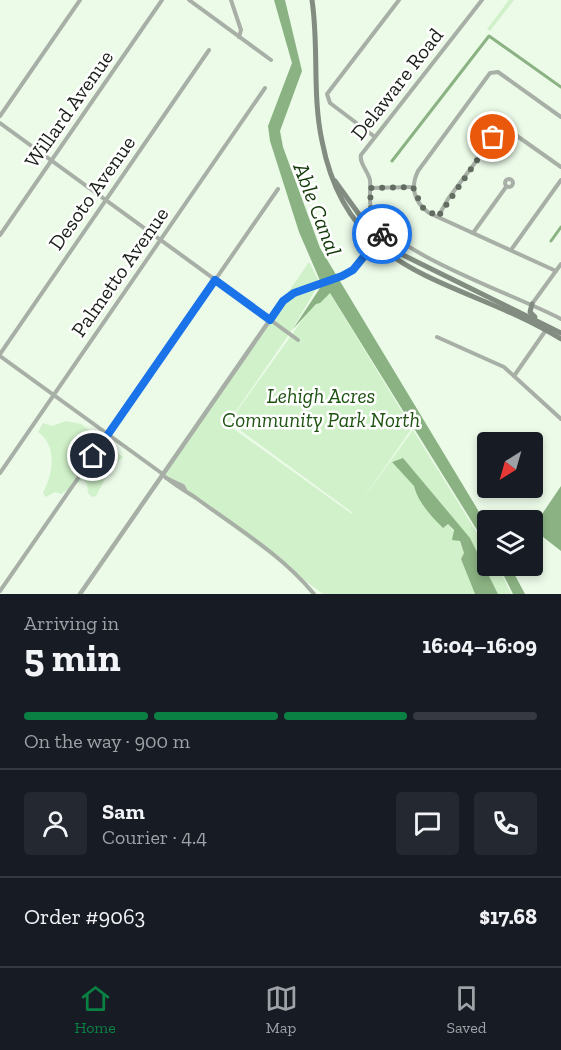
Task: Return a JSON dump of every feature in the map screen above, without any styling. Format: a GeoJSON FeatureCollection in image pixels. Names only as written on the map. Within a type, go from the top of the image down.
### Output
{"type":"FeatureCollection","features":[{"type":"Feature","properties":{"kind":"main road"},"geometry":{"type":"LineString","coordinates":[[313,1],[320,130],[332,178],[376,239],[405,265],[475,299],[561,333]]}},
{"type":"Feature","properties":{"kind":"main road"},"geometry":{"type":"LineString","coordinates":[[376,239],[409,260],[538,320]]}},
{"type":"Feature","properties":{"kind":"main road"},"geometry":{"type":"LineString","coordinates":[[475,299],[478,297],[500,306],[507,306]]}},
{"type":"Feature","properties":{"kind":"main road"},"geometry":{"type":"LineString","coordinates":[[520,312],[532,304]]}},
{"type":"Feature","properties":{"kind":"main road"},"geometry":{"type":"LineString","coordinates":[[532,304],[530,313],[561,339]]}},
{"type":"Feature","properties":{"kind":"street"},"geometry":{"type":"LineString","coordinates":[[0,116],[80,0]]}},
{"type":"Feature","properties":{"kind":"street","name":"Willard Avenue"},"geometry":{"type":"LineString","coordinates":[[0,235],[162,0]]}},
{"type":"Feature","properties":{"kind":"street"},"geometry":{"type":"LineString","coordinates":[[189,0],[271,60]]}},
{"type":"Feature","properties":{"kind":"street"},"geometry":{"type":"LineString","coordinates":[[231,0],[241,30],[239,37]]}},
{"type":"Feature","properties":{"kind":"street"},"geometry":{"type":"LineString","coordinates":[[375,137],[326,98],[399,0]]}},
{"type":"Feature","properties":{"kind":"street","name":"Delaware Road"},"geometry":{"type":"LineString","coordinates":[[370,188],[368,171],[359,159],[482,0]]}},
{"type":"Feature","properties":{"kind":"street","name":"Desoto Avenue"},"geometry":{"type":"LineString","coordinates":[[0,355],[209,50]]}},
{"type":"Feature","properties":{"kind":"street"},"geometry":{"type":"LineString","coordinates":[[532,304],[559,267],[511,250],[438,217],[422,207],[413,187],[416,175],[427,159],[486,76],[494,71],[561,117]]}},
{"type":"Feature","properties":{"kind":"street","name":"Palmetto Avenue"},"geometry":{"type":"LineString","coordinates":[[0,473],[266,88]]}},
{"type":"Feature","properties":{"kind":"street"},"geometry":{"type":"LineString","coordinates":[[0,123],[298,340]]}},
{"type":"Feature","properties":{"kind":"street"},"geometry":{"type":"LineString","coordinates":[[438,217],[448,199],[501,128],[510,131],[561,168]]}},
{"type":"Feature","properties":{"kind":"street"},"geometry":{"type":"LineString","coordinates":[[511,250],[561,180]]}},
{"type":"Feature","properties":{"kind":"street"},"geometry":{"type":"LineString","coordinates":[[413,187],[370,188],[371,210],[386,229],[418,252],[561,319]]}},
{"type":"Feature","properties":{"kind":"street"},"geometry":{"type":"LineString","coordinates":[[473,233],[507,187]]}},
{"type":"Feature","properties":{"kind":"street"},"geometry":{"type":"LineString","coordinates":[[7,594],[0,590],[278,189]]}},
{"type":"Feature","properties":{"kind":"street"},"geometry":{"type":"LineString","coordinates":[[80,594],[270,320],[290,295],[342,276],[357,267],[376,239],[386,229]]}},
{"type":"Feature","properties":{"kind":"street"},"geometry":{"type":"LineString","coordinates":[[514,376],[547,328]]}},
{"type":"Feature","properties":{"kind":"street"},"geometry":{"type":"LineString","coordinates":[[437,337],[500,365],[561,419]]}},
{"type":"Feature","properties":{"kind":"street"},"geometry":{"type":"LineString","coordinates":[[0,355],[164,476],[183,486],[185,491],[277,558],[314,594]]}},
{"type":"Feature","properties":{"kind":"green space"},"geometry":{"type":"Polygon","coordinates":[[[509,0],[514,0],[490,31],[487,29],[509,0]]]}},
{"type":"Feature","properties":{"kind":"green space"},"geometry":{"type":"Polygon","coordinates":[[[309,262],[319,281],[301,287],[285,297],[309,262]]]}},
{"type":"Feature","properties":{"kind":"green space"},"geometry":{"type":"Polygon","coordinates":[[[317,287],[292,330],[227,424],[352,514],[413,430],[477,533],[477,553],[469,538],[403,458],[392,462],[453,530],[464,553],[461,559],[475,594],[323,594],[164,476],[284,303],[298,292],[317,287]]]}},
{"type":"Feature","properties":{"kind":"green space","name":"Lehigh Acres Community Park North"},"geometry":{"type":"Polygon","coordinates":[[[326,287],[412,428],[353,513],[229,422],[326,287]]]}},
{"type":"Feature","properties":{"kind":"green space"},"geometry":{"type":"Polygon","coordinates":[[[66,421],[81,424],[123,457],[110,469],[96,496],[92,497],[88,493],[87,483],[83,480],[61,494],[55,492],[46,497],[43,493],[52,461],[49,445],[38,432],[43,423],[52,426],[66,421]]]}},
{"type":"Feature","properties":{"kind":"green space"},"geometry":{"type":"Polygon","coordinates":[[[489,576],[503,576],[511,594],[498,594],[489,576]]]}},
{"type":"Feature","properties":{"kind":"shaded area"},"geometry":{"type":"Polygon","coordinates":[[[274,0],[285,0],[302,71],[280,131],[283,147],[320,248],[478,510],[477,530],[330,293],[316,304],[293,329],[322,285],[299,232],[270,141],[268,126],[292,63],[274,0]]]}},
{"type":"Feature","properties":{"kind":"shaded area"},"geometry":{"type":"Polygon","coordinates":[[[403,458],[470,538],[477,552],[477,576],[489,576],[498,594],[475,594],[461,559],[464,553],[460,541],[452,540],[454,530],[448,524],[443,528],[422,503],[414,486],[392,462],[403,458]]]}},
{"type":"Feature","properties":{"kind":"shaded area"},"geometry":{"type":"Polygon","coordinates":[[[561,486],[561,551],[543,537],[543,513],[561,486]]]}},
{"type":"Feature","properties":{"kind":"shaded area"},"geometry":{"type":"Polygon","coordinates":[[[504,576],[515,576],[525,594],[513,594],[504,576]]]}},
{"type":"Feature","properties":{"kind":"waterway"},"geometry":{"type":"LineString","coordinates":[[392,161],[489,36],[561,87]]}},
{"type":"Feature","properties":{"kind":"waterway"},"geometry":{"type":"LineString","coordinates":[[551,241],[561,227]]}},
{"type":"Feature","properties":{"kind":"way so far"},"geometry":{"type":"LineString","coordinates":[[382,234],[386,229],[371,210],[370,188],[413,187],[422,207],[438,217],[448,199],[493,137]]}},
{"type":"Feature","properties":{"kind":"route"},"geometry":{"type":"LineString","coordinates":[[93,456],[215,280],[270,320],[283,301],[294,293],[353,270],[382,234]]}},
{"type":"Feature","properties":{"kind":"water label","name":"Able Canal"},"geometry":{"type":"Point","coordinates":[318,209]}}]}
